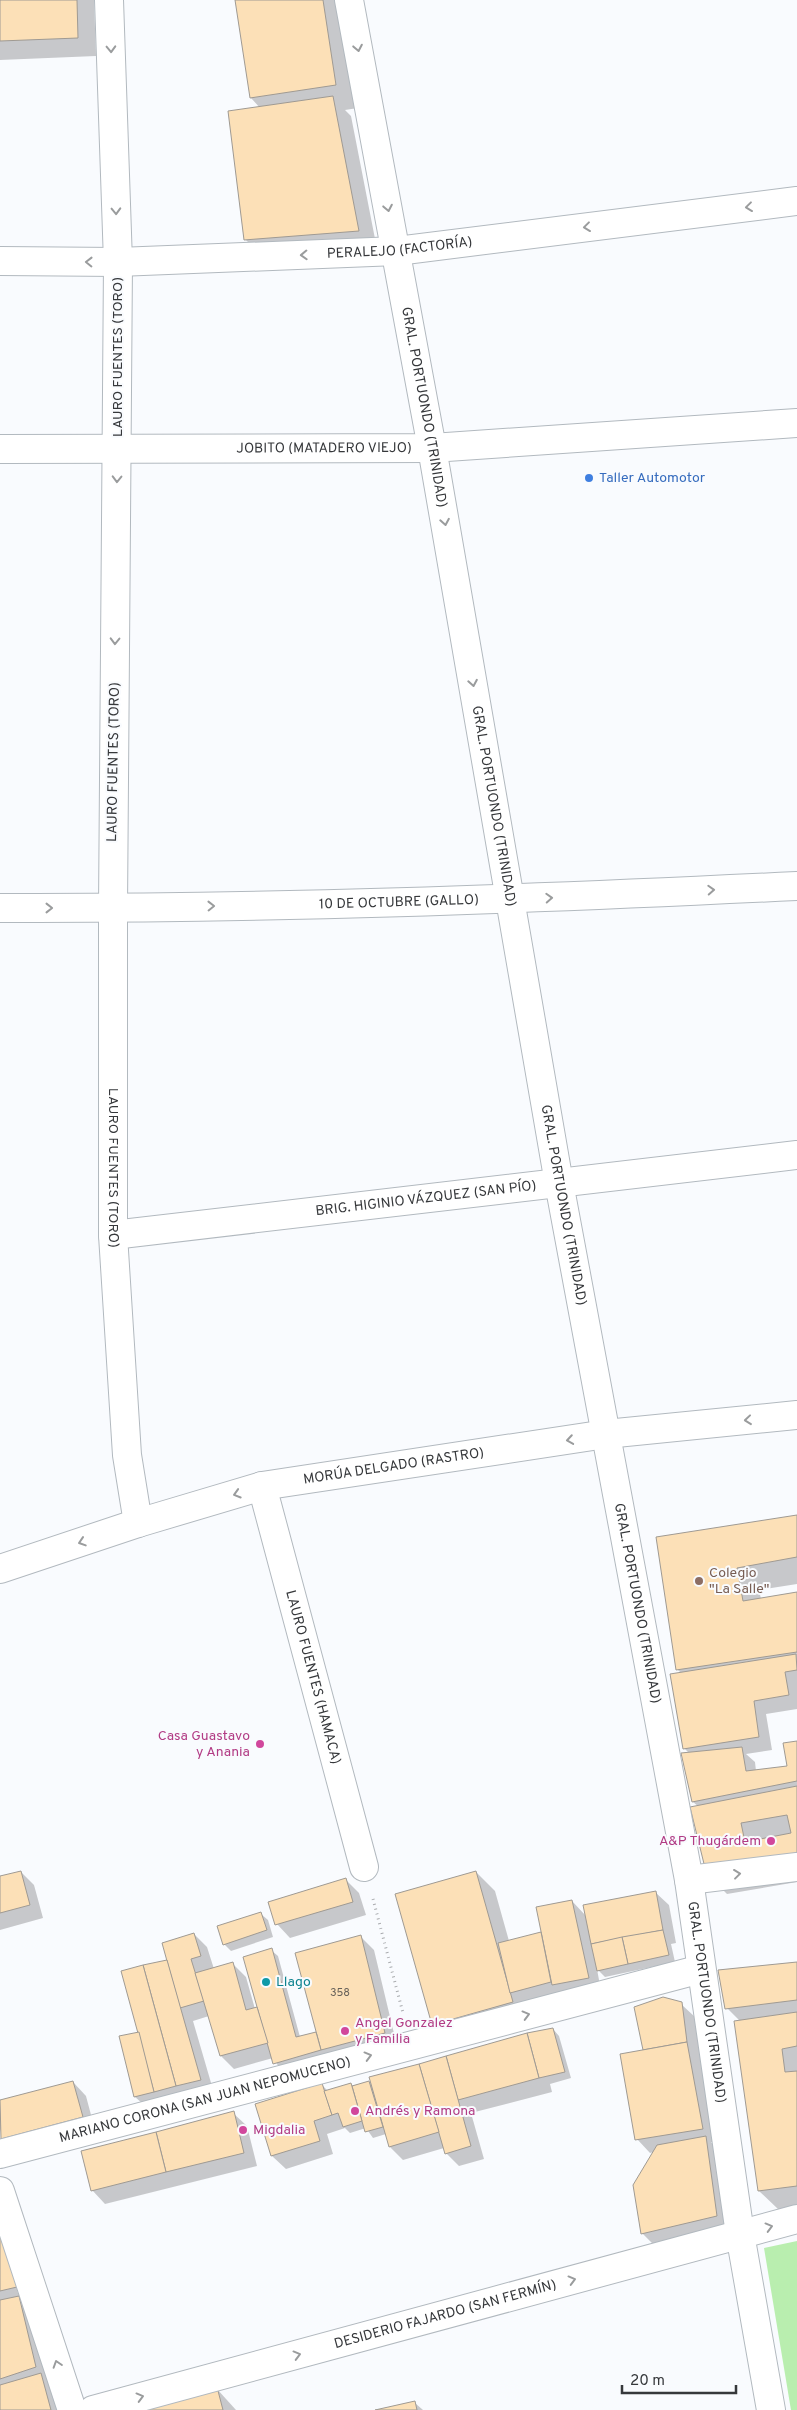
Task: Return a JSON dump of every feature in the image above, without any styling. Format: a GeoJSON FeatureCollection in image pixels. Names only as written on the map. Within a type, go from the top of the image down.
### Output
{"type":"FeatureCollection","features":[{"type":"Feature","properties":{"kind":"street","name":"LAURO FUENTES (TORO)"},"geometry":{"type":"LineString","coordinates":[[110,0],[118,262],[113,908],[114,1235],[127,1455],[138,1523]]}},
{"type":"Feature","properties":{"kind":"street","name":"GRAL. PORTUONDO (TRINIDAD)"},"geometry":{"type":"LineString","coordinates":[[349,0],[432,448],[559,1183],[689,1880],[740,2234],[771,2410]]}},
{"type":"Feature","properties":{"kind":"street","name":"PERALEJO (FACTORÍA)"},"geometry":{"type":"LineString","coordinates":[[0,261],[118,262],[397,252],[797,201]]}},
{"type":"Feature","properties":{"kind":"street","name":"JOBITO (MATADERO VIEJO)"},"geometry":{"type":"LineString","coordinates":[[0,449],[432,448],[797,423]]}},
{"type":"Feature","properties":{"kind":"street","name":"10 DE OCTUBRE (GALLO)"},"geometry":{"type":"LineString","coordinates":[[0,908],[113,908],[511,900],[797,886]]}},
{"type":"Feature","properties":{"kind":"street","name":"BRIG. HIGINIO VÁZQUEZ (SAN PÍO)"},"geometry":{"type":"LineString","coordinates":[[114,1235],[797,1154]]}},
{"type":"Feature","properties":{"kind":"street","name":"MORÚA DELGADO (RASTRO)"},"geometry":{"type":"LineString","coordinates":[[0,1569],[138,1523],[262,1486],[606,1434],[797,1415]]}},
{"type":"Feature","properties":{"kind":"street","name":"LAURO FUENTES (HAMACA)"},"geometry":{"type":"LineString","coordinates":[[262,1486],[364,1866]]}},
{"type":"Feature","properties":{"kind":"street"},"geometry":{"type":"LineString","coordinates":[[689,1880],[797,1867]]}},
{"type":"Feature","properties":{"kind":"street","name":"MARIANO CORONA (SAN JUAN NEPOMUCENO)"},"geometry":{"type":"LineString","coordinates":[[0,2154],[701,1969]]}},
{"type":"Feature","properties":{"kind":"street"},"geometry":{"type":"LineString","coordinates":[[0,2192],[72,2410]]}},
{"type":"Feature","properties":{"kind":"street","name":"DESIDERIO FAJARDO (SAN FERMÍN)"},"geometry":{"type":"LineString","coordinates":[[94,2410],[797,2219]]}},
{"type":"Feature","properties":{"kind":"path"},"geometry":{"type":"LineString","coordinates":[[364,1866],[412,2044]]}},
{"type":"Feature","properties":{"kind":"green space"},"geometry":{"type":"Polygon","coordinates":[[[797,2241],[797,2410],[791,2410],[764,2248],[797,2241]]]}},
{"type":"Feature","properties":{"kind":"building"},"geometry":{"type":"Polygon","coordinates":[[[0,0],[77,0],[78,38],[0,41],[0,0]]]}},
{"type":"Feature","properties":{"kind":"building"},"geometry":{"type":"Polygon","coordinates":[[[235,0],[323,0],[336,85],[250,98],[235,0]]]}},
{"type":"Feature","properties":{"kind":"building"},"geometry":{"type":"Polygon","coordinates":[[[333,96],[359,231],[244,240],[228,111],[333,96]]]}},
{"type":"Feature","properties":{"kind":"building"},"geometry":{"type":"Polygon","coordinates":[[[797,1515],[797,1557],[737,1568],[743,1601],[797,1592],[797,1652],[676,1670],[656,1537],[797,1515]]]}},
{"type":"Feature","properties":{"kind":"building"},"geometry":{"type":"Polygon","coordinates":[[[796,1654],[797,1670],[785,1672],[789,1695],[754,1701],[759,1737],[683,1749],[670,1674],[796,1654]]]}},
{"type":"Feature","properties":{"kind":"building"},"geometry":{"type":"Polygon","coordinates":[[[797,1741],[797,1781],[692,1802],[681,1753],[742,1747],[746,1771],[787,1766],[783,1743],[797,1741]]]}},
{"type":"Feature","properties":{"kind":"building"},"geometry":{"type":"Polygon","coordinates":[[[797,1786],[797,1860],[707,1876],[690,1807],[797,1786]],[[787,1815],[741,1823],[745,1842],[791,1833],[787,1815]]]}},
{"type":"Feature","properties":{"kind":"building"},"geometry":{"type":"Polygon","coordinates":[[[21,1871],[30,1905],[0,1913],[0,1876],[21,1871]]]}},
{"type":"Feature","properties":{"kind":"building"},"geometry":{"type":"Polygon","coordinates":[[[476,1871],[513,2002],[432,2025],[395,1894],[476,1871]]]}},
{"type":"Feature","properties":{"kind":"building"},"geometry":{"type":"Polygon","coordinates":[[[346,1878],[353,1902],[275,1925],[268,1902],[346,1878]]]}},
{"type":"Feature","properties":{"kind":"building"},"geometry":{"type":"Polygon","coordinates":[[[656,1891],[663,1930],[591,1944],[583,1905],[656,1891]]]}},
{"type":"Feature","properties":{"kind":"building"},"geometry":{"type":"Polygon","coordinates":[[[572,1900],[589,1978],[552,1985],[536,1907],[572,1900]]]}},
{"type":"Feature","properties":{"kind":"building"},"geometry":{"type":"Polygon","coordinates":[[[261,1912],[267,1930],[223,1945],[217,1926],[261,1912]]]}},
{"type":"Feature","properties":{"kind":"building"},"geometry":{"type":"Polygon","coordinates":[[[663,1930],[669,1955],[628,1964],[622,1937],[663,1930]]]}},
{"type":"Feature","properties":{"kind":"building"},"geometry":{"type":"Polygon","coordinates":[[[541,1932],[551,1982],[510,1993],[498,1943],[541,1932]]]}},
{"type":"Feature","properties":{"kind":"building"},"geometry":{"type":"Polygon","coordinates":[[[194,1933],[201,1956],[191,1959],[204,2001],[180,2008],[162,1943],[194,1933]]]}},
{"type":"Feature","properties":{"kind":"building"},"geometry":{"type":"Polygon","coordinates":[[[361,1935],[385,2033],[321,2050],[295,1953],[361,1935]]]}},
{"type":"Feature","properties":{"kind":"building"},"geometry":{"type":"Polygon","coordinates":[[[622,1937],[628,1964],[597,1971],[591,1944],[622,1937]]]}},
{"type":"Feature","properties":{"kind":"building","name":"Llago"},"geometry":{"type":"Polygon","coordinates":[[[272,1948],[296,2037],[316,2032],[321,2050],[273,2064],[243,1957],[272,1948]]]}},
{"type":"Feature","properties":{"kind":"building"},"geometry":{"type":"Polygon","coordinates":[[[167,1960],[201,2080],[176,2086],[143,1965],[167,1960]]]}},
{"type":"Feature","properties":{"kind":"building"},"geometry":{"type":"Polygon","coordinates":[[[233,1962],[246,2010],[257,2007],[268,2043],[220,2056],[195,1973],[233,1962]]]}},
{"type":"Feature","properties":{"kind":"building"},"geometry":{"type":"Polygon","coordinates":[[[797,1962],[797,2000],[725,2009],[718,1970],[797,1962]]]}},
{"type":"Feature","properties":{"kind":"building"},"geometry":{"type":"Polygon","coordinates":[[[143,1965],[176,2086],[154,2092],[121,1971],[143,1965]]]}},
{"type":"Feature","properties":{"kind":"building"},"geometry":{"type":"Polygon","coordinates":[[[663,1997],[682,2002],[687,2042],[643,2050],[634,2007],[663,1997]]]}},
{"type":"Feature","properties":{"kind":"building"},"geometry":{"type":"Polygon","coordinates":[[[797,2012],[797,2046],[782,2049],[785,2072],[797,2071],[797,2186],[758,2191],[734,2021],[797,2012]]]}},
{"type":"Feature","properties":{"kind":"building"},"geometry":{"type":"Polygon","coordinates":[[[553,2028],[565,2072],[539,2078],[527,2033],[553,2028]]]}},
{"type":"Feature","properties":{"kind":"building"},"geometry":{"type":"Polygon","coordinates":[[[139,2032],[154,2092],[134,2097],[119,2036],[139,2032]]]}},
{"type":"Feature","properties":{"kind":"building"},"geometry":{"type":"Polygon","coordinates":[[[527,2033],[539,2078],[458,2100],[446,2056],[527,2033]]]}},
{"type":"Feature","properties":{"kind":"building"},"geometry":{"type":"Polygon","coordinates":[[[687,2042],[703,2129],[635,2140],[620,2054],[687,2042]]]}},
{"type":"Feature","properties":{"kind":"building"},"geometry":{"type":"Polygon","coordinates":[[[446,2056],[471,2146],[445,2154],[419,2064],[446,2056]]]}},
{"type":"Feature","properties":{"kind":"building"},"geometry":{"type":"Polygon","coordinates":[[[419,2064],[439,2132],[389,2147],[369,2077],[419,2064]]]}},
{"type":"Feature","properties":{"kind":"building"},"geometry":{"type":"Polygon","coordinates":[[[73,2081],[83,2117],[1,2139],[0,2100],[73,2081]]]}},
{"type":"Feature","properties":{"kind":"building"},"geometry":{"type":"Polygon","coordinates":[[[369,2081],[383,2127],[365,2132],[352,2086],[369,2081]]]}},
{"type":"Feature","properties":{"kind":"building"},"geometry":{"type":"Polygon","coordinates":[[[322,2083],[332,2115],[314,2121],[320,2141],[271,2156],[255,2104],[322,2083]]]}},
{"type":"Feature","properties":{"kind":"building"},"geometry":{"type":"Polygon","coordinates":[[[351,2083],[362,2121],[343,2127],[338,2113],[332,2115],[324,2091],[351,2083]]]}},
{"type":"Feature","properties":{"kind":"building"},"geometry":{"type":"Polygon","coordinates":[[[234,2111],[244,2153],[166,2172],[156,2132],[234,2111]]]}},
{"type":"Feature","properties":{"kind":"building"},"geometry":{"type":"Polygon","coordinates":[[[156,2132],[166,2172],[91,2191],[81,2151],[156,2132]]]}},
{"type":"Feature","properties":{"kind":"building"},"geometry":{"type":"Polygon","coordinates":[[[706,2136],[717,2216],[641,2234],[633,2185],[657,2145],[706,2136]]]}},
{"type":"Feature","properties":{"kind":"building"},"geometry":{"type":"Polygon","coordinates":[[[0,2222],[17,2287],[0,2291],[0,2222]]]}},
{"type":"Feature","properties":{"kind":"building"},"geometry":{"type":"Polygon","coordinates":[[[19,2296],[36,2367],[0,2379],[0,2300],[19,2296]]]}},
{"type":"Feature","properties":{"kind":"building"},"geometry":{"type":"Polygon","coordinates":[[[41,2373],[51,2410],[0,2410],[0,2385],[41,2373]]]}},
{"type":"Feature","properties":{"kind":"building"},"geometry":{"type":"Polygon","coordinates":[[[217,2387],[223,2410],[134,2410],[217,2387]]]}},
{"type":"Feature","properties":{"kind":"building"},"geometry":{"type":"Polygon","coordinates":[[[415,2401],[417,2410],[375,2410],[415,2401]]]}},
{"type":"Feature","properties":{"kind":"place","name":"Taller Automotor"},"geometry":{"type":"Point","coordinates":[589,478]}},
{"type":"Feature","properties":{"kind":"place","name":"Colegio \"La Salle\""},"geometry":{"type":"Point","coordinates":[699,1581]}},
{"type":"Feature","properties":{"kind":"place","name":"Casa Guastavo y Anania"},"geometry":{"type":"Point","coordinates":[260,1744]}},
{"type":"Feature","properties":{"kind":"place","name":"A&P Thugárdem"},"geometry":{"type":"Point","coordinates":[771,1841]}},
{"type":"Feature","properties":{"kind":"place","name":"Llago"},"geometry":{"type":"Point","coordinates":[266,1982]}},
{"type":"Feature","properties":{"kind":"place","name":"Angel Gonzalez y Familia"},"geometry":{"type":"Point","coordinates":[345,2031]}},
{"type":"Feature","properties":{"kind":"place","name":"Andrés y Ramona"},"geometry":{"type":"Point","coordinates":[355,2111]}},
{"type":"Feature","properties":{"kind":"place","name":"Migdalia"},"geometry":{"type":"Point","coordinates":[243,2130]}}]}
